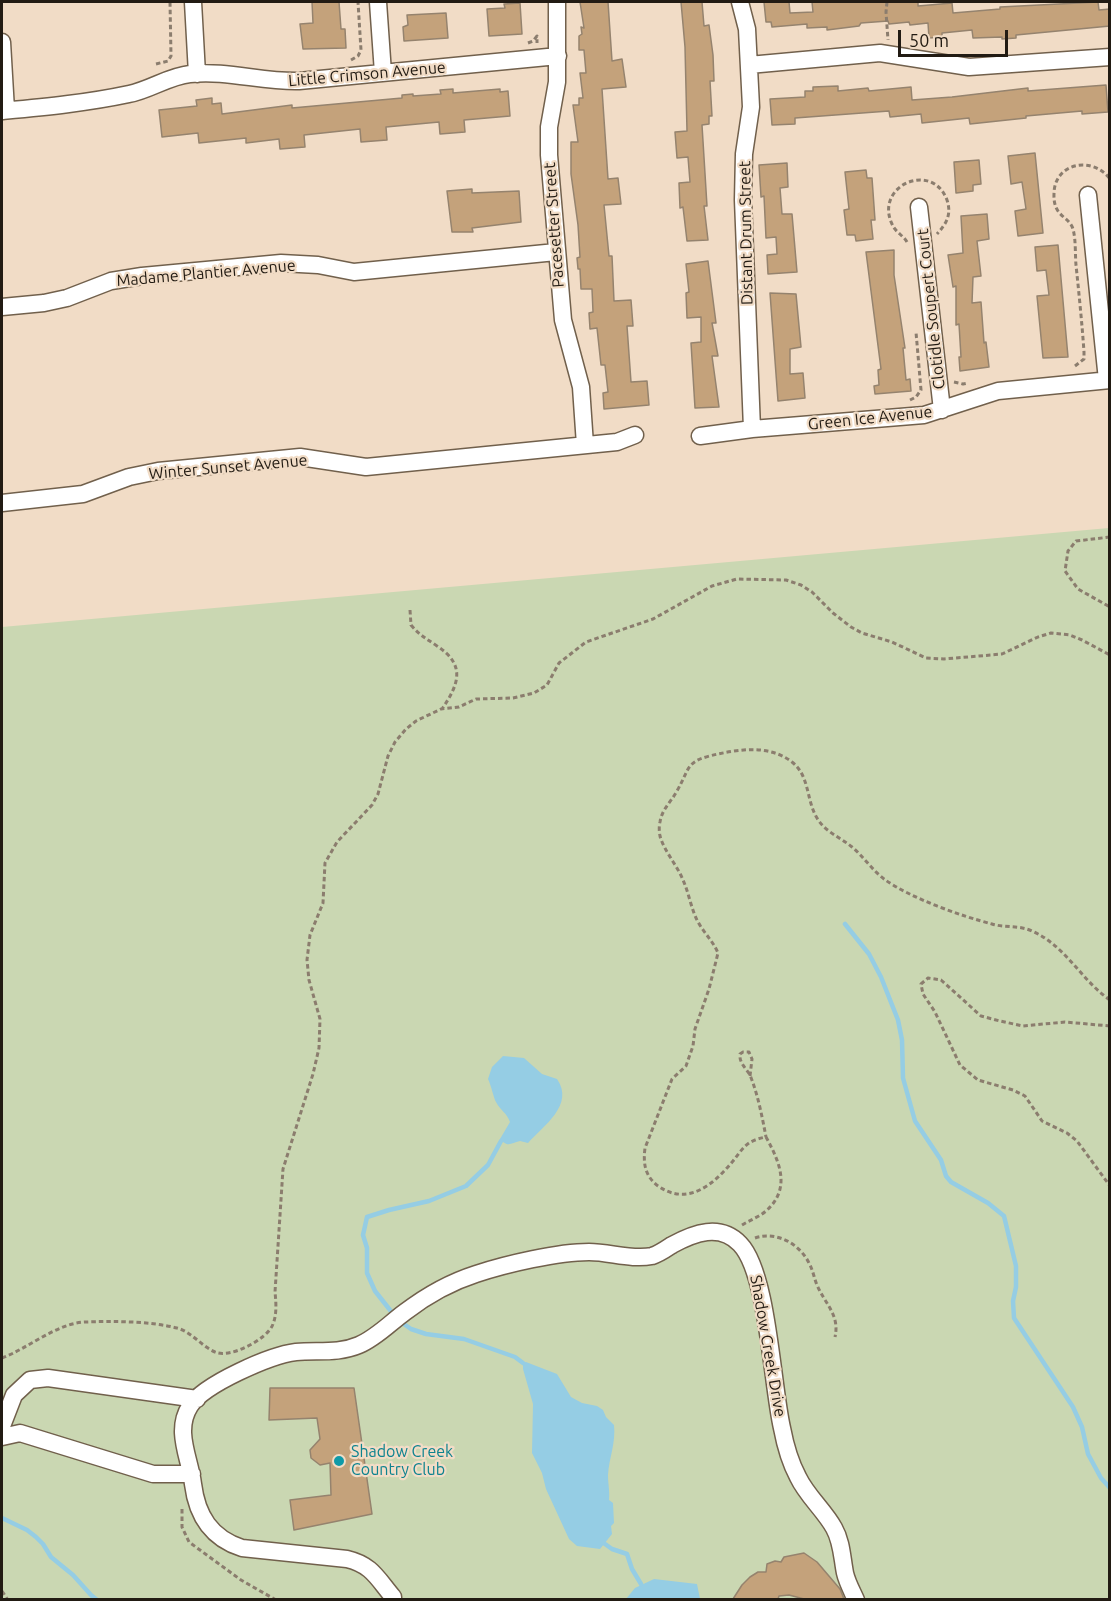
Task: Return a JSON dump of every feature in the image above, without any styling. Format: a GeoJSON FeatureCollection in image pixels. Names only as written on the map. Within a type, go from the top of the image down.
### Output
{"type":"FeatureCollection","features":[{"type":"Feature","properties":{"kind":"street"},"geometry":{"type":"LineString","coordinates":[[193,2],[197,74]]}},
{"type":"Feature","properties":{"kind":"street"},"geometry":{"type":"LineString","coordinates":[[378,2],[383,74]]}},
{"type":"Feature","properties":{"kind":"street","name":"Pacesetter Street"},"geometry":{"type":"LineString","coordinates":[[557,2],[557,82],[549,127],[549,155],[563,320],[581,387],[585,446]]}},
{"type":"Feature","properties":{"kind":"street","name":"Distant Drum Street"},"geometry":{"type":"LineString","coordinates":[[740,2],[747,29],[751,107],[744,154],[743,200],[752,429]]}},
{"type":"Feature","properties":{"kind":"street"},"geometry":{"type":"LineString","coordinates":[[2,42],[4,111]]}},
{"type":"Feature","properties":{"kind":"street"},"geometry":{"type":"LineString","coordinates":[[749,65],[880,53],[969,67],[1110,57]]}},
{"type":"Feature","properties":{"kind":"street","name":"Little Crimson Avenue"},"geometry":{"type":"LineString","coordinates":[[4,111],[128,94],[147,90],[186,74],[224,73],[292,81],[558,56]]}},
{"type":"Feature","properties":{"kind":"street"},"geometry":{"type":"LineString","coordinates":[[1088,195],[1108,380]]}},
{"type":"Feature","properties":{"kind":"street","name":"Clotidle Soupert Court"},"geometry":{"type":"LineString","coordinates":[[919,207],[942,410]]}},
{"type":"Feature","properties":{"kind":"street","name":"Madame Plantier Avenue"},"geometry":{"type":"LineString","coordinates":[[2,307],[67,298],[111,281],[142,276],[281,263],[318,265],[354,272],[556,252]]}},
{"type":"Feature","properties":{"kind":"street","name":"Green Ice Avenue"},"geometry":{"type":"LineString","coordinates":[[700,436],[752,429],[924,416],[998,391],[1108,380]]}},
{"type":"Feature","properties":{"kind":"street","name":"Winter Sunset Avenue"},"geometry":{"type":"LineString","coordinates":[[2,503],[83,494],[129,477],[158,471],[300,457],[366,467],[585,446],[617,442],[635,435]]}},
{"type":"Feature","properties":{"kind":"street","name":"Shadow Creek Drive"},"geometry":{"type":"LineString","coordinates":[[393,1597],[372,1571],[362,1563],[347,1559],[242,1548],[214,1533],[203,1521],[198,1510],[183,1441],[183,1426],[190,1406],[214,1385],[235,1373],[276,1357],[295,1352],[330,1352],[360,1345],[385,1329],[407,1310],[446,1286],[477,1274],[558,1255],[582,1252],[604,1252],[633,1257],[654,1256],[701,1231],[723,1233],[740,1244],[753,1264],[762,1298],[786,1445],[798,1478],[835,1529],[842,1547],[846,1576],[856,1599]]}},
{"type":"Feature","properties":{"kind":"street"},"geometry":{"type":"LineString","coordinates":[[2,1426],[14,1395],[30,1380],[48,1378],[197,1399]]}},
{"type":"Feature","properties":{"kind":"street"},"geometry":{"type":"LineString","coordinates":[[2,1437],[20,1432],[153,1473],[192,1474]]}},
{"type":"Feature","properties":{"kind":"path"},"geometry":{"type":"LineString","coordinates":[[156,64],[168,61],[171,56],[170,2]]}},
{"type":"Feature","properties":{"kind":"path"},"geometry":{"type":"LineString","coordinates":[[342,60],[352,60],[361,50],[358,2]]}},
{"type":"Feature","properties":{"kind":"path"},"geometry":{"type":"LineString","coordinates":[[887,2],[888,40]]}},
{"type":"Feature","properties":{"kind":"path"},"geometry":{"type":"LineString","coordinates":[[525,43],[533,41],[537,36],[537,58]]}},
{"type":"Feature","properties":{"kind":"path"},"geometry":{"type":"LineString","coordinates":[[1070,367],[1081,363],[1084,359],[1084,352],[1072,228],[1057,211],[1053,196],[1054,188],[1064,172],[1080,164],[1099,169],[1110,179]]}},
{"type":"Feature","properties":{"kind":"path"},"geometry":{"type":"LineString","coordinates":[[909,248],[905,238],[893,227],[888,205],[900,186],[914,180],[923,180],[937,186],[942,190],[948,204],[949,218],[937,235],[936,241]]}},
{"type":"Feature","properties":{"kind":"path"},"geometry":{"type":"LineString","coordinates":[[900,401],[911,400],[921,390],[916,331]]}},
{"type":"Feature","properties":{"kind":"path"},"geometry":{"type":"LineString","coordinates":[[949,376],[956,383],[963,384],[977,380]]}},
{"type":"Feature","properties":{"kind":"path"},"geometry":{"type":"LineString","coordinates":[[1110,537],[1076,541],[1068,551],[1065,571],[1078,589],[1110,607]]}},
{"type":"Feature","properties":{"kind":"path"},"geometry":{"type":"LineString","coordinates":[[2,1358],[57,1330],[83,1322],[137,1323],[179,1328],[216,1353],[222,1354],[237,1351],[268,1332],[273,1325],[276,1308],[275,1292],[283,1169],[319,1048],[320,1019],[309,980],[307,960],[310,935],[323,903],[325,863],[337,842],[372,805],[378,794],[388,756],[399,735],[416,721],[441,709],[459,707],[483,697],[513,698],[534,693],[547,685],[559,663],[586,642],[654,619],[712,586],[745,578],[786,580],[801,585],[851,627],[926,658],[944,659],[1002,654],[1051,633],[1070,635],[1110,655]]}},
{"type":"Feature","properties":{"kind":"path"},"geometry":{"type":"LineString","coordinates":[[410,610],[411,626],[453,660],[456,668],[456,685],[441,709]]}},
{"type":"Feature","properties":{"kind":"path"},"geometry":{"type":"LineString","coordinates":[[766,1137],[747,1144],[722,1174],[700,1192],[677,1194],[665,1190],[651,1180],[645,1168],[645,1148],[672,1079],[686,1066],[717,960],[716,947],[697,921],[685,882],[663,841],[660,829],[662,814],[679,788],[686,771],[695,761],[705,757],[754,749],[770,752],[789,760],[797,766],[802,775],[811,806],[818,820],[853,848],[882,878],[957,913],[994,925],[1019,927],[1033,931],[1072,961],[1095,988],[1110,1000]]}},
{"type":"Feature","properties":{"kind":"path"},"geometry":{"type":"LineString","coordinates":[[1110,1026],[1065,1022],[1023,1026],[1000,1021],[976,1013],[941,980],[928,978],[921,984],[923,994],[935,1011],[956,1058],[967,1072],[978,1080],[1013,1090],[1025,1096],[1042,1121],[1067,1133],[1077,1141],[1110,1186]]}},
{"type":"Feature","properties":{"kind":"path"},"geometry":{"type":"LineString","coordinates":[[738,1230],[766,1211],[778,1195],[781,1180],[780,1165],[766,1137],[759,1100],[750,1076],[740,1060],[740,1054],[743,1052],[749,1052],[752,1056],[750,1076]]}},
{"type":"Feature","properties":{"kind":"path"},"geometry":{"type":"LineString","coordinates":[[751,1239],[774,1236],[788,1241],[802,1252],[837,1322],[835,1336]]}},
{"type":"Feature","properties":{"kind":"path"},"geometry":{"type":"LineString","coordinates":[[2,1591],[8,1599]]}},
{"type":"Feature","properties":{"kind":"green space"},"geometry":{"type":"Polygon","coordinates":[[[1109,528],[1109,1599],[2,1599],[2,627],[1109,528]]]}},
{"type":"Feature","properties":{"kind":"water"},"geometry":{"type":"Polygon","coordinates":[[[503,1056],[524,1058],[542,1074],[557,1079],[562,1089],[560,1106],[555,1114],[528,1143],[520,1141],[507,1144],[500,1139],[510,1122],[496,1102],[488,1079],[492,1067],[503,1056]]]}},
{"type":"Feature","properties":{"kind":"water"},"geometry":{"type":"Polygon","coordinates":[[[526,1362],[557,1374],[571,1397],[582,1403],[597,1406],[603,1410],[614,1425],[608,1475],[609,1500],[613,1503],[614,1523],[611,1526],[612,1534],[600,1549],[577,1546],[569,1539],[546,1489],[542,1473],[532,1453],[533,1404],[523,1369],[523,1363],[526,1362]]]}},
{"type":"Feature","properties":{"kind":"water"},"geometry":{"type":"Polygon","coordinates":[[[654,1579],[697,1584],[700,1599],[626,1599],[635,1588],[654,1579]]]}},
{"type":"Feature","properties":{"kind":"building"},"geometry":{"type":"Polygon","coordinates":[[[312,2],[339,2],[341,29],[345,29],[346,48],[303,49],[300,24],[313,23],[312,2]]]}},
{"type":"Feature","properties":{"kind":"building"},"geometry":{"type":"Polygon","coordinates":[[[580,2],[608,2],[612,61],[622,59],[626,87],[602,89],[608,179],[618,178],[621,204],[604,205],[609,256],[612,256],[614,301],[631,300],[633,326],[627,326],[631,382],[647,381],[649,405],[604,409],[603,393],[608,392],[605,365],[601,365],[597,328],[590,329],[589,313],[593,312],[592,289],[581,289],[577,258],[580,257],[578,225],[571,174],[571,142],[578,142],[573,105],[579,105],[579,98],[583,98],[580,73],[586,73],[584,50],[579,50],[581,27],[584,28],[580,2]]]}},
{"type":"Feature","properties":{"kind":"building"},"geometry":{"type":"Polygon","coordinates":[[[681,2],[702,2],[704,26],[709,25],[713,55],[714,81],[710,81],[712,116],[709,116],[709,124],[702,125],[707,206],[704,206],[708,240],[687,241],[683,207],[680,208],[679,183],[690,182],[688,157],[677,158],[675,132],[687,131],[685,47],[681,2]]]}},
{"type":"Feature","properties":{"kind":"building"},"geometry":{"type":"Polygon","coordinates":[[[764,2],[789,2],[790,13],[813,12],[812,2],[918,2],[918,6],[952,3],[953,13],[1000,9],[1000,7],[1098,2],[1099,10],[1110,9],[1110,26],[1016,35],[1016,38],[1002,39],[1002,37],[973,38],[972,30],[942,33],[942,37],[929,38],[928,23],[889,24],[888,21],[861,23],[859,26],[827,30],[827,27],[807,28],[807,24],[772,27],[771,22],[766,22],[764,2]]]}},
{"type":"Feature","properties":{"kind":"building"},"geometry":{"type":"Polygon","coordinates":[[[520,3],[522,34],[489,36],[487,9],[505,8],[504,4],[520,3]]]}},
{"type":"Feature","properties":{"kind":"building"},"geometry":{"type":"Polygon","coordinates":[[[446,13],[448,38],[404,41],[403,27],[408,25],[407,15],[446,13]]]}},
{"type":"Feature","properties":{"kind":"building"},"geometry":{"type":"Polygon","coordinates":[[[1106,85],[1108,112],[1082,114],[1082,111],[970,124],[969,118],[922,123],[921,114],[890,117],[889,111],[795,118],[795,124],[772,125],[770,99],[805,97],[805,91],[813,91],[813,87],[838,86],[838,91],[868,88],[869,91],[911,87],[912,100],[1028,88],[1028,91],[1106,85]]]}},
{"type":"Feature","properties":{"kind":"building"},"geometry":{"type":"Polygon","coordinates":[[[453,89],[453,93],[500,89],[500,92],[508,91],[510,116],[464,120],[465,132],[440,134],[439,122],[386,127],[387,140],[361,142],[360,129],[304,135],[305,147],[280,149],[279,139],[246,143],[246,138],[199,143],[198,133],[162,137],[159,110],[197,106],[196,100],[212,98],[212,104],[221,103],[222,114],[292,105],[292,108],[402,98],[402,95],[441,94],[440,90],[453,89]]]}},
{"type":"Feature","properties":{"kind":"building"},"geometry":{"type":"Polygon","coordinates":[[[1035,153],[1043,233],[1018,236],[1015,211],[1026,209],[1022,182],[1011,184],[1008,156],[1035,153]]]}},
{"type":"Feature","properties":{"kind":"building"},"geometry":{"type":"Polygon","coordinates":[[[979,160],[981,184],[973,185],[973,191],[956,193],[954,162],[979,160]]]}},
{"type":"Feature","properties":{"kind":"building"},"geometry":{"type":"Polygon","coordinates":[[[787,163],[788,187],[780,188],[782,214],[792,214],[797,272],[768,274],[767,255],[777,254],[776,237],[766,238],[764,196],[761,197],[759,165],[787,163]]]}},
{"type":"Feature","properties":{"kind":"building"},"geometry":{"type":"Polygon","coordinates":[[[866,170],[867,178],[872,178],[875,220],[871,220],[873,239],[856,241],[855,235],[847,235],[844,210],[849,209],[845,172],[866,170]]]}},
{"type":"Feature","properties":{"kind":"building"},"geometry":{"type":"Polygon","coordinates":[[[472,189],[472,193],[519,191],[521,222],[472,228],[473,232],[452,232],[447,191],[472,189]]]}},
{"type":"Feature","properties":{"kind":"building"},"geometry":{"type":"Polygon","coordinates":[[[987,214],[989,239],[977,241],[981,276],[973,277],[972,303],[981,302],[984,343],[986,342],[989,367],[960,371],[959,324],[956,325],[956,286],[953,287],[948,255],[963,253],[961,216],[987,214]]]}},
{"type":"Feature","properties":{"kind":"building"},"geometry":{"type":"Polygon","coordinates":[[[1058,245],[1068,357],[1043,358],[1037,296],[1049,295],[1046,270],[1037,271],[1035,247],[1058,245]]]}},
{"type":"Feature","properties":{"kind":"building"},"geometry":{"type":"Polygon","coordinates":[[[894,250],[894,275],[905,348],[903,348],[906,380],[910,379],[911,391],[875,394],[874,386],[879,385],[878,370],[881,369],[866,252],[894,250]]]}},
{"type":"Feature","properties":{"kind":"building"},"geometry":{"type":"Polygon","coordinates":[[[708,261],[716,323],[712,323],[718,356],[712,356],[719,407],[695,408],[691,343],[701,342],[701,317],[687,318],[686,293],[689,292],[686,264],[708,261]]]}},
{"type":"Feature","properties":{"kind":"building"},"geometry":{"type":"Polygon","coordinates":[[[770,293],[796,294],[801,347],[790,349],[790,374],[803,373],[805,398],[778,401],[770,293]]]}},
{"type":"Feature","properties":{"kind":"building","name":"Shadow Creek Country Club"},"geometry":{"type":"Polygon","coordinates":[[[270,1388],[354,1388],[372,1514],[294,1530],[290,1500],[331,1495],[330,1463],[320,1465],[311,1458],[310,1450],[320,1439],[317,1418],[269,1420],[270,1388]]]}},
{"type":"Feature","properties":{"kind":"building"},"geometry":{"type":"Polygon","coordinates":[[[804,1553],[817,1562],[840,1589],[844,1599],[804,1599],[789,1595],[779,1596],[778,1599],[733,1599],[750,1577],[758,1572],[766,1572],[767,1564],[775,1561],[781,1562],[784,1557],[804,1553]]]}},
{"type":"Feature","properties":{"kind":"waterway"},"geometry":{"type":"LineString","coordinates":[[845,924],[869,954],[898,1020],[902,1040],[903,1078],[915,1121],[941,1160],[946,1176],[951,1182],[988,1203],[1004,1216],[1016,1266],[1014,1318],[1073,1407],[1082,1427],[1088,1454],[1101,1478],[1110,1488]]}},
{"type":"Feature","properties":{"kind":"waterway"},"geometry":{"type":"LineString","coordinates":[[390,1310],[375,1291],[367,1273],[367,1248],[363,1235],[367,1217],[429,1201],[466,1186],[488,1165],[501,1141]]}},
{"type":"Feature","properties":{"kind":"waterway"},"geometry":{"type":"LineString","coordinates":[[401,1322],[411,1329],[426,1334],[464,1339],[515,1357],[523,1363]]}},
{"type":"Feature","properties":{"kind":"waterway"},"geometry":{"type":"LineString","coordinates":[[2,1518],[36,1537],[51,1557],[73,1575],[97,1600]]}},
{"type":"Feature","properties":{"kind":"waterway"},"geometry":{"type":"LineString","coordinates":[[605,1544],[627,1554],[632,1569],[641,1584]]}},
{"type":"Feature","properties":{"kind":"place","name":"Shadow Creek Country Club"},"geometry":{"type":"Point","coordinates":[339,1461]}}]}
